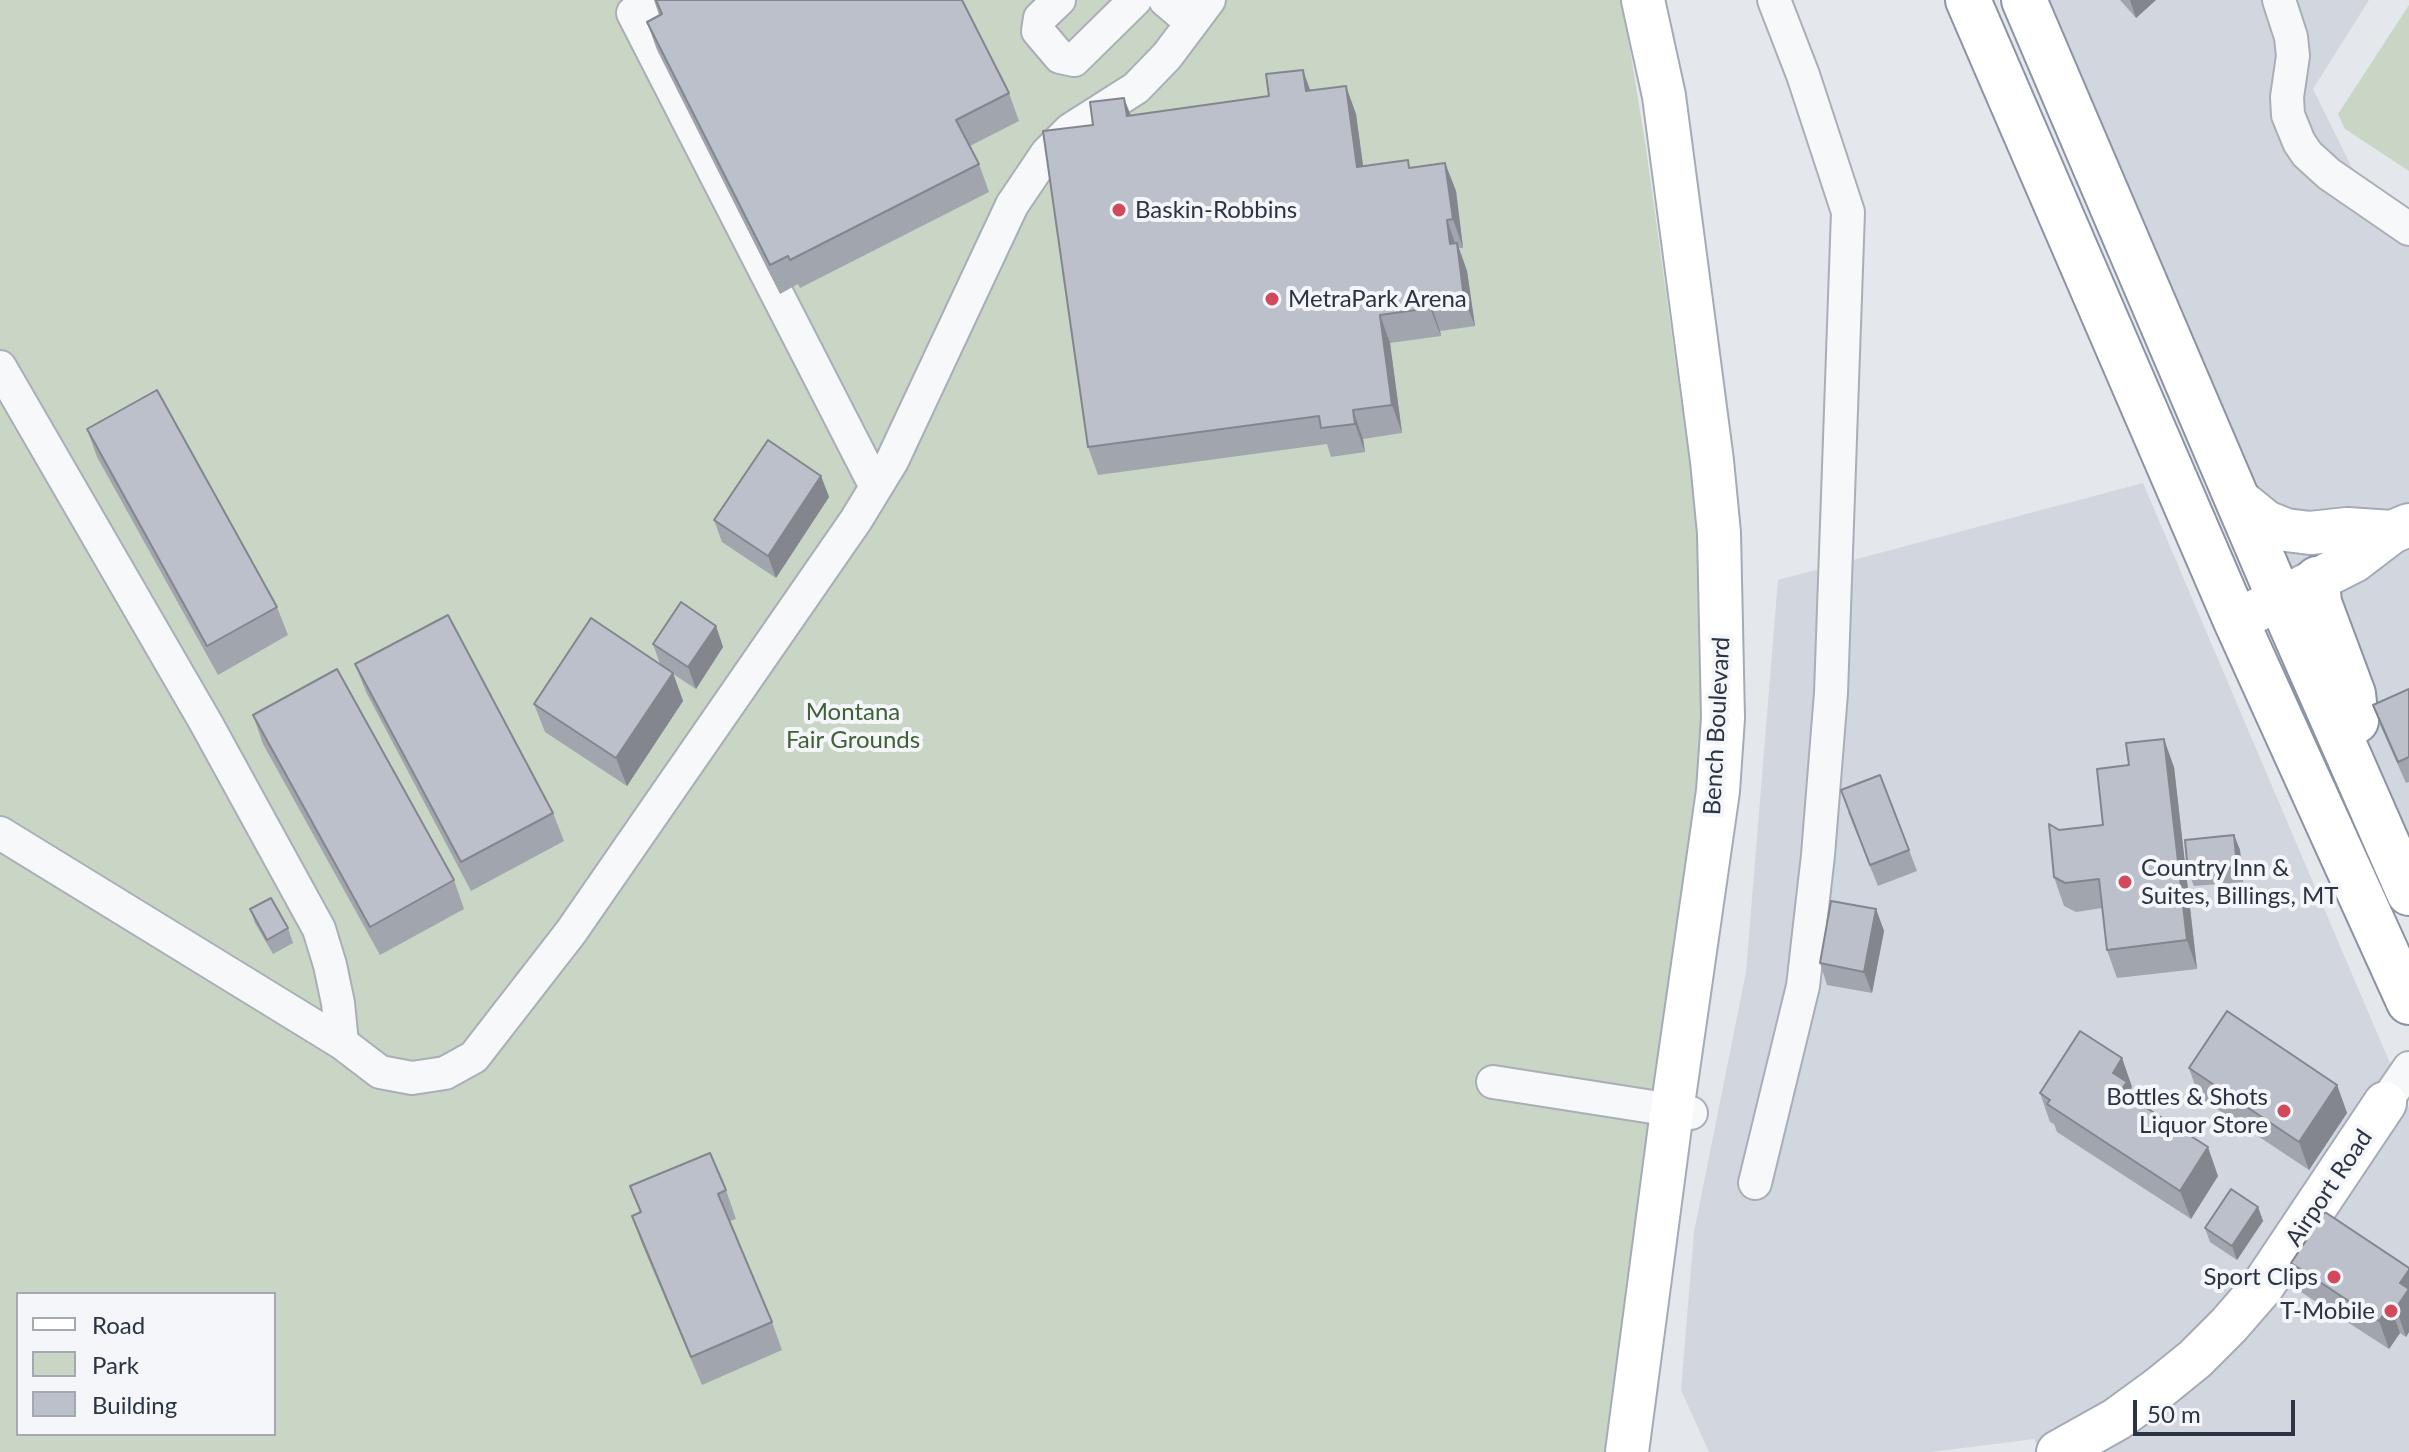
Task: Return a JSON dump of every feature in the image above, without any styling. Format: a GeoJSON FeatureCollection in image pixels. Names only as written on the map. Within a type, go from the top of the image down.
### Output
{"type":"FeatureCollection","features":[{"type":"Feature","properties":{"kind":"highway"},"geometry":{"type":"LineString","coordinates":[[1968,0],[2236,621],[2409,1002]]}},
{"type":"Feature","properties":{"kind":"highway"},"geometry":{"type":"LineString","coordinates":[[2024,0],[2239,500],[2298,588],[2360,779],[2409,893]]}},
{"type":"Feature","properties":{"kind":"main road","name":"Bench Boulevard"},"geometry":{"type":"LineString","coordinates":[[1627,1452],[1681,1112],[1718,791],[1723,718],[1722,601],[1712,461],[1664,96],[1643,0]]}},
{"type":"Feature","properties":{"kind":"main road"},"geometry":{"type":"LineString","coordinates":[[1651,1452],[1681,1112],[1736,809],[1743,720],[1745,633],[1744,568],[1738,501],[1674,0]]}},
{"type":"Feature","properties":{"kind":"main road"},"geometry":{"type":"LineString","coordinates":[[2239,500],[2266,522],[2286,530],[2310,533],[2401,528]]}},
{"type":"Feature","properties":{"kind":"main road"},"geometry":{"type":"LineString","coordinates":[[2236,621],[2354,561],[2401,528]]}},
{"type":"Feature","properties":{"kind":"main road","name":"Airport Road"},"geometry":{"type":"LineString","coordinates":[[2058,1452],[2117,1419],[2158,1389],[2195,1359],[2229,1325],[2262,1287],[2385,1103]]}},
{"type":"Feature","properties":{"kind":"street"},"geometry":{"type":"LineString","coordinates":[[657,0],[633,13],[876,487]]}},
{"type":"Feature","properties":{"kind":"street"},"geometry":{"type":"LineString","coordinates":[[1059,0],[1040,18],[1038,31],[1060,57],[1074,60],[1135,0]]}},
{"type":"Feature","properties":{"kind":"street"},"geometry":{"type":"LineString","coordinates":[[0,833],[342,1043],[380,1072],[412,1078],[445,1073],[474,1057],[571,932],[796,608],[876,487],[892,461],[1012,205],[1047,153],[1070,130],[1136,88],[1167,56],[1200,11],[1165,0]]}},
{"type":"Feature","properties":{"kind":"street"},"geometry":{"type":"LineString","coordinates":[[1755,1183],[1803,986],[1818,855],[1831,693],[1848,212],[1803,75],[1774,0]]}},
{"type":"Feature","properties":{"kind":"street"},"geometry":{"type":"LineString","coordinates":[[2279,0],[2291,37],[2293,56],[2287,97],[2288,115],[2299,142],[2329,174],[2409,229]]}},
{"type":"Feature","properties":{"kind":"street"},"geometry":{"type":"LineString","coordinates":[[0,367],[206,723],[319,929],[333,978],[342,1043]]}},
{"type":"Feature","properties":{"kind":"street","name":"Airport Road"},"geometry":{"type":"LineString","coordinates":[[2385,1103],[2409,1068]]}},
{"type":"Feature","properties":{"kind":"street"},"geometry":{"type":"LineString","coordinates":[[1493,1082],[1681,1112]]}},
{"type":"Feature","properties":{"kind":"shaded area"},"geometry":{"type":"Polygon","coordinates":[[[2050,0],[2369,0],[2313,89],[2357,178],[2409,208],[2409,848],[2050,0]]]}},
{"type":"Feature","properties":{"kind":"shaded area"},"geometry":{"type":"Polygon","coordinates":[[[2143,483],[2409,1108],[2409,1452],[2042,1452],[2034,1439],[1931,1452],[1709,1452],[1681,1390],[1694,1232],[1746,972],[1778,580],[2143,483]]]}},
{"type":"Feature","properties":{"kind":"green space","name":"Montana Fair Grounds"},"geometry":{"type":"Polygon","coordinates":[[[0,0],[1622,0],[1646,148],[1705,575],[1706,712],[1611,1452],[0,1452],[0,0]]]}},
{"type":"Feature","properties":{"kind":"green space"},"geometry":{"type":"Polygon","coordinates":[[[2409,5],[2409,171],[2345,129],[2338,114],[2409,5]]]}},
{"type":"Feature","properties":{"kind":"building"},"geometry":{"type":"Polygon","coordinates":[[[656,0],[962,0],[1009,93],[956,120],[979,164],[790,260],[788,256],[770,265],[647,22],[662,14],[656,0]]]}},
{"type":"Feature","properties":{"kind":"building","name":"MetraPark Arena"},"geometry":{"type":"Polygon","coordinates":[[[1303,70],[1306,91],[1346,86],[1357,167],[1408,160],[1409,168],[1445,163],[1453,219],[1447,220],[1450,244],[1457,243],[1464,298],[1430,302],[1430,308],[1380,315],[1392,405],[1353,410],[1355,424],[1321,428],[1319,416],[1088,447],[1043,131],[1093,125],[1090,102],[1124,98],[1127,116],[1269,96],[1266,74],[1303,70]]]}},
{"type":"Feature","properties":{"kind":"building"},"geometry":{"type":"Polygon","coordinates":[[[157,390],[277,607],[207,646],[87,429],[157,390]]]}},
{"type":"Feature","properties":{"kind":"building"},"geometry":{"type":"Polygon","coordinates":[[[768,440],[821,476],[768,556],[714,520],[768,440]]]}},
{"type":"Feature","properties":{"kind":"building"},"geometry":{"type":"Polygon","coordinates":[[[681,602],[716,626],[688,667],[653,644],[681,602]]]}},
{"type":"Feature","properties":{"kind":"building"},"geometry":{"type":"Polygon","coordinates":[[[448,615],[553,813],[461,862],[355,664],[448,615]]]}},
{"type":"Feature","properties":{"kind":"building"},"geometry":{"type":"Polygon","coordinates":[[[591,618],[673,673],[616,758],[534,704],[591,618]]]}},
{"type":"Feature","properties":{"kind":"building"},"geometry":{"type":"Polygon","coordinates":[[[337,669],[454,880],[370,927],[253,715],[337,669]]]}},
{"type":"Feature","properties":{"kind":"building"},"geometry":{"type":"Polygon","coordinates":[[[2409,689],[2409,757],[2398,762],[2373,705],[2409,689]]]}},
{"type":"Feature","properties":{"kind":"building","name":"Country Inn & Suites, Billings, MT"},"geometry":{"type":"Polygon","coordinates":[[[2164,739],[2187,940],[2107,950],[2099,879],[2065,883],[2054,877],[2049,824],[2059,830],[2103,825],[2097,769],[2129,765],[2126,743],[2164,739]]]}},
{"type":"Feature","properties":{"kind":"building"},"geometry":{"type":"Polygon","coordinates":[[[1880,775],[1909,850],[1870,865],[1841,790],[1880,775]]]}},
{"type":"Feature","properties":{"kind":"building"},"geometry":{"type":"Polygon","coordinates":[[[2234,835],[2237,867],[2188,872],[2185,840],[2234,835]]]}},
{"type":"Feature","properties":{"kind":"building"},"geometry":{"type":"Polygon","coordinates":[[[271,898],[288,928],[267,940],[250,909],[271,898]]]}},
{"type":"Feature","properties":{"kind":"building"},"geometry":{"type":"Polygon","coordinates":[[[1831,901],[1876,909],[1864,972],[1820,963],[1831,901]]]}},
{"type":"Feature","properties":{"kind":"building"},"geometry":{"type":"Polygon","coordinates":[[[2227,1011],[2337,1085],[2299,1142],[2189,1068],[2227,1011]]]}},
{"type":"Feature","properties":{"kind":"building"},"geometry":{"type":"Polygon","coordinates":[[[2080,1031],[2122,1058],[2113,1073],[2127,1082],[2120,1091],[2208,1147],[2180,1191],[2047,1104],[2050,1100],[2040,1093],[2080,1031]]]}},
{"type":"Feature","properties":{"kind":"building"},"geometry":{"type":"Polygon","coordinates":[[[710,1153],[726,1190],[718,1194],[772,1322],[691,1357],[632,1216],[641,1212],[630,1186],[710,1153]]]}},
{"type":"Feature","properties":{"kind":"building"},"geometry":{"type":"Polygon","coordinates":[[[2231,1189],[2258,1207],[2232,1246],[2205,1228],[2231,1189]]]}},
{"type":"Feature","properties":{"kind":"building"},"geometry":{"type":"Polygon","coordinates":[[[2325,1212],[2409,1268],[2400,1283],[2409,1289],[2396,1308],[2390,1305],[2379,1321],[2291,1263],[2325,1212]]]}},
{"type":"Feature","properties":{"kind":"place","name":"Baskin-Robbins"},"geometry":{"type":"Point","coordinates":[1119,210]}},
{"type":"Feature","properties":{"kind":"place","name":"MetraPark Arena"},"geometry":{"type":"Point","coordinates":[1272,299]}},
{"type":"Feature","properties":{"kind":"place","name":"Country Inn & Suites, Billings, MT"},"geometry":{"type":"Point","coordinates":[2125,882]}},
{"type":"Feature","properties":{"kind":"place","name":"Bottles & Shots Liquor Store"},"geometry":{"type":"Point","coordinates":[2284,1111]}},
{"type":"Feature","properties":{"kind":"place","name":"Sport Clips"},"geometry":{"type":"Point","coordinates":[2334,1277]}},
{"type":"Feature","properties":{"kind":"place","name":"T-Mobile"},"geometry":{"type":"Point","coordinates":[2391,1311]}}]}
